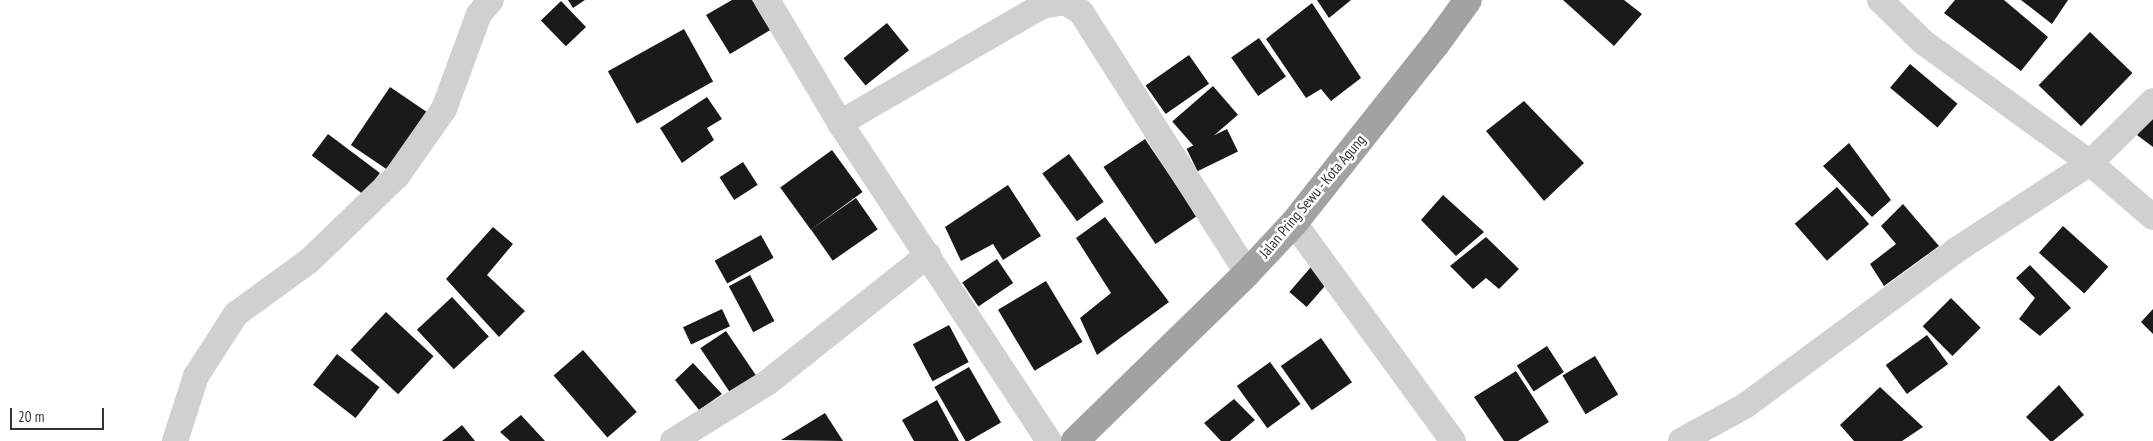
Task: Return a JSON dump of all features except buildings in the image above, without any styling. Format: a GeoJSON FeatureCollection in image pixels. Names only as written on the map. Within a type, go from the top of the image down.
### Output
{"type":"FeatureCollection","features":[{"type":"Feature","properties":{"kind":"highway","name":"Jalan Pring Sewu - Kota Agung"},"geometry":{"type":"LineString","coordinates":[[1075,441],[1247,273],[1294,223],[1436,44],[1468,0]]}},
{"type":"Feature","properties":{"kind":"street"},"geometry":{"type":"LineString","coordinates":[[175,441],[196,376],[236,314],[309,261],[398,176],[444,109],[479,14],[491,0]]}},
{"type":"Feature","properties":{"kind":"street"},"geometry":{"type":"LineString","coordinates":[[767,0],[840,123],[1049,441]]}},
{"type":"Feature","properties":{"kind":"street"},"geometry":{"type":"LineString","coordinates":[[1880,0],[1924,42],[2090,163],[2153,217]]}},
{"type":"Feature","properties":{"kind":"street"},"geometry":{"type":"LineString","coordinates":[[840,123],[1042,6],[1065,2],[1081,12],[1247,273]]}},
{"type":"Feature","properties":{"kind":"street"},"geometry":{"type":"LineString","coordinates":[[1681,441],[1745,406],[1955,251],[2090,163],[2153,101]]}},
{"type":"Feature","properties":{"kind":"street"},"geometry":{"type":"LineString","coordinates":[[1294,223],[1453,441]]}},
{"type":"Feature","properties":{"kind":"street"},"geometry":{"type":"LineString","coordinates":[[673,441],[767,383],[928,255]]}}]}
